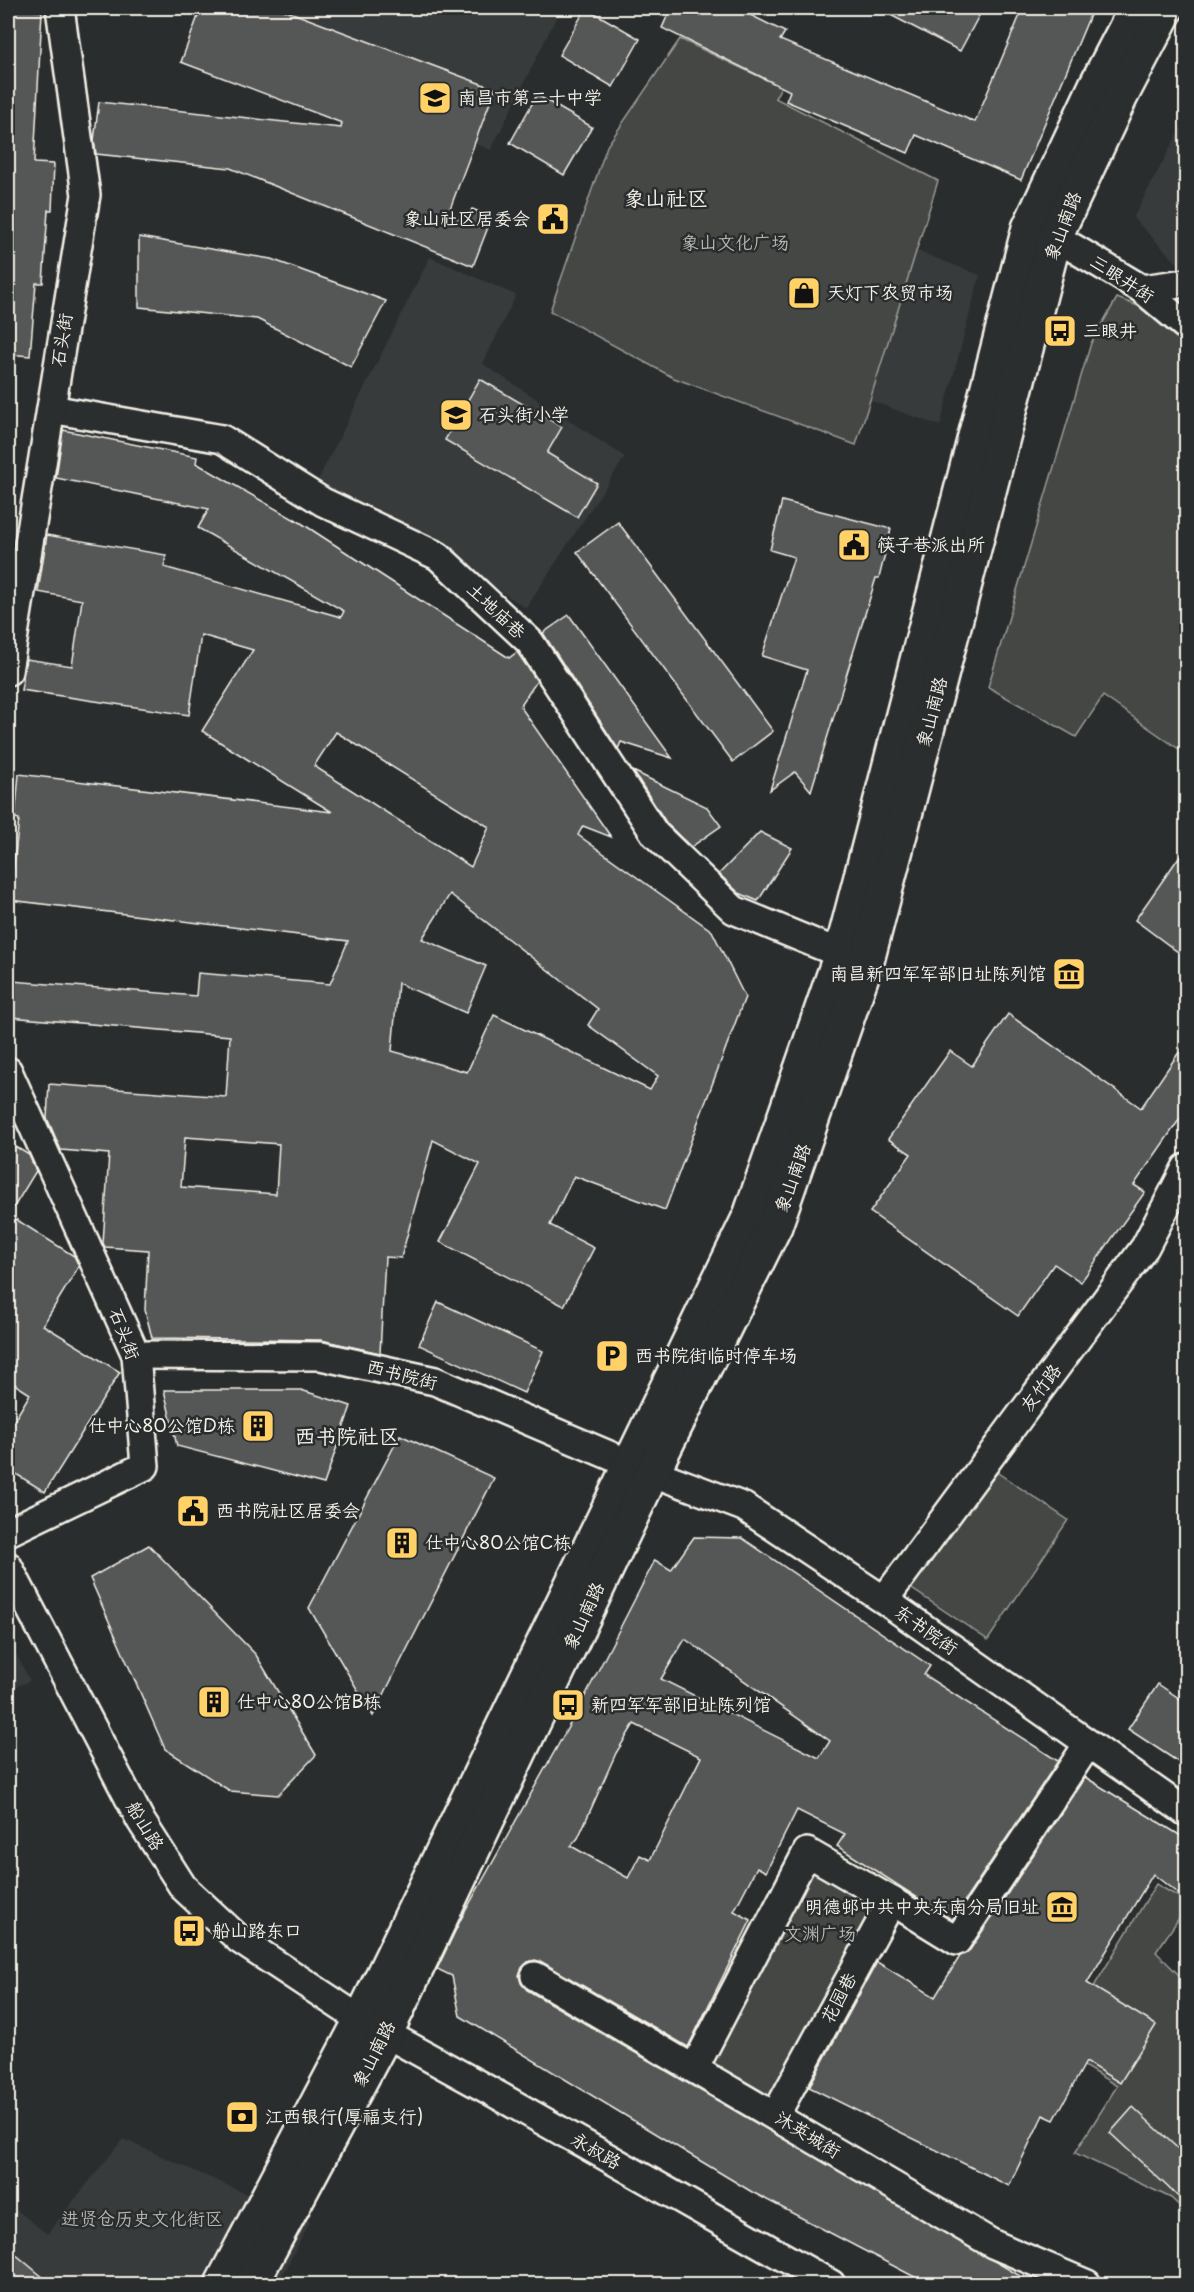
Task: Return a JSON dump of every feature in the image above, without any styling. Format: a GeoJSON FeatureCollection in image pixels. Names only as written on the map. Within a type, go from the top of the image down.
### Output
{"type":"FeatureCollection","features":[{"type":"Feature","properties":{"kind":"main road","name":"象山南路"},"geometry":{"type":"LineString","coordinates":[[251,2284],[641,1467],[750,1215],[841,954],[1029,228],[1096,85],[1136,8]]}},
{"type":"Feature","properties":{"kind":"main road","name":"象山南路"},"geometry":{"type":"LineString","coordinates":[[641,1467],[776,1226],[867,961],[1055,237],[1121,96],[1167,8]]}},
{"type":"Feature","properties":{"kind":"main road","name":"象山南路"},"geometry":{"type":"LineString","coordinates":[[222,2284],[373,2027]]}},
{"type":"Feature","properties":{"kind":"street","name":"石头街"},"geometry":{"type":"LineString","coordinates":[[8,671],[86,195],[60,8]]}},
{"type":"Feature","properties":{"kind":"street","name":"三眼井街"},"geometry":{"type":"LineString","coordinates":[[1055,237],[1142,289],[1186,326]]}},
{"type":"Feature","properties":{"kind":"street"},"geometry":{"type":"LineString","coordinates":[[1142,289],[1186,283]]}},
{"type":"Feature","properties":{"kind":"street","name":"土地庙巷"},"geometry":{"type":"LineString","coordinates":[[51,409],[222,439],[323,502],[438,556],[530,642],[656,834],[734,910],[841,954]]}},
{"type":"Feature","properties":{"kind":"street","name":"石头街"},"geometry":{"type":"LineString","coordinates":[[8,1071],[136,1356],[145,1466],[8,1532]]}},
{"type":"Feature","properties":{"kind":"street","name":"友竹路"},"geometry":{"type":"LineString","coordinates":[[884,1600],[1145,1247],[1186,1168]]}},
{"type":"Feature","properties":{"kind":"street","name":"西书院街"},"geometry":{"type":"LineString","coordinates":[[136,1356],[321,1356],[424,1378],[641,1467]]}},
{"type":"Feature","properties":{"kind":"street","name":"东书院街"},"geometry":{"type":"LineString","coordinates":[[641,1467],[744,1507],[884,1600],[1186,1812]]}},
{"type":"Feature","properties":{"kind":"street","name":"船山路"},"geometry":{"type":"LineString","coordinates":[[8,1566],[141,1821],[183,1887],[240,1940],[373,2027]]}},
{"type":"Feature","properties":{"kind":"street"},"geometry":{"type":"LineString","coordinates":[[694,2069],[807,1852],[957,1941],[1088,1744]]}},
{"type":"Feature","properties":{"kind":"street","name":"花园巷"},"geometry":{"type":"LineString","coordinates":[[775,2116],[892,1901]]}},
{"type":"Feature","properties":{"kind":"street","name":"沐英城街"},"geometry":{"type":"LineString","coordinates":[[535,1976],[993,2244],[1087,2284]]}},
{"type":"Feature","properties":{"kind":"street","name":"永叔路"},"geometry":{"type":"LineString","coordinates":[[373,2027],[831,2284]]}},
{"type":"Feature","properties":{"kind":"shaded area","name":"南昌市第二十中学"},"geometry":{"type":"Polygon","coordinates":[[[232,8],[561,8],[491,150],[218,45],[232,8]]]}},
{"type":"Feature","properties":{"kind":"shaded area"},"geometry":{"type":"Polygon","coordinates":[[[1186,118],[1186,272],[1133,218],[1186,118]]]}},
{"type":"Feature","properties":{"kind":"shaded area","name":"天灯下农贸市场"},"geometry":{"type":"Polygon","coordinates":[[[690,164],[980,275],[940,426],[626,312],[690,164]]]}},
{"type":"Feature","properties":{"kind":"shaded area","name":"石头街小学"},"geometry":{"type":"Polygon","coordinates":[[[430,257],[516,295],[483,364],[625,457],[526,608],[384,515],[316,484],[430,257]]]}},
{"type":"Feature","properties":{"kind":"shaded area"},"geometry":{"type":"Polygon","coordinates":[[[8,1638],[30,1681],[8,1690],[8,1638]]]}},
{"type":"Feature","properties":{"kind":"shaded area","name":"进贤仓历史文化街区"},"geometry":{"type":"Polygon","coordinates":[[[123,2139],[310,2222],[278,2284],[8,2284],[8,2203],[47,2234],[123,2139]]]}},
{"type":"Feature","properties":{"kind":"green space","name":"象山文化广场"},"geometry":{"type":"Polygon","coordinates":[[[680,39],[781,87],[775,98],[938,181],[856,445],[674,378],[550,311],[607,146],[680,39]]]}},
{"type":"Feature","properties":{"kind":"green space"},"geometry":{"type":"Polygon","coordinates":[[[1117,298],[1138,306],[1186,346],[1186,754],[1103,696],[1076,737],[988,687],[1091,343],[1117,298]]]}},
{"type":"Feature","properties":{"kind":"green space"},"geometry":{"type":"Polygon","coordinates":[[[986,1465],[1068,1520],[988,1640],[906,1585],[986,1465]]]}},
{"type":"Feature","properties":{"kind":"green space","name":"文渊广场"},"geometry":{"type":"Polygon","coordinates":[[[812,1866],[882,1904],[775,2099],[706,2061],[812,1866]]]}},
{"type":"Feature","properties":{"kind":"green space"},"geometry":{"type":"Polygon","coordinates":[[[1156,1884],[1186,1901],[1186,1908],[1156,1952],[1186,1982],[1186,2212],[1171,2198],[1075,2153],[1117,2086],[1056,2049],[1156,1884]]]}},
{"type":"Feature","properties":{"kind":"building"},"geometry":{"type":"Polygon","coordinates":[[[201,8],[279,8],[495,89],[448,214],[465,222],[472,209],[492,217],[473,266],[230,168],[96,154],[94,140],[99,102],[341,128],[342,123],[181,62],[201,8]]]}},
{"type":"Feature","properties":{"kind":"building"},"geometry":{"type":"Polygon","coordinates":[[[586,8],[640,39],[613,87],[559,55],[586,8]]]}},
{"type":"Feature","properties":{"kind":"building"},"geometry":{"type":"Polygon","coordinates":[[[671,8],[736,8],[785,32],[780,40],[975,122],[1023,8],[1093,8],[1021,180],[916,135],[908,153],[786,101],[790,91],[662,28],[671,8]]]}},
{"type":"Feature","properties":{"kind":"building"},"geometry":{"type":"Polygon","coordinates":[[[877,8],[983,8],[960,51],[877,8]]]}},
{"type":"Feature","properties":{"kind":"building"},"geometry":{"type":"Polygon","coordinates":[[[8,9],[42,11],[34,163],[54,164],[52,210],[48,210],[43,283],[36,283],[30,356],[8,354],[8,9]]]}},
{"type":"Feature","properties":{"kind":"building"},"geometry":{"type":"Polygon","coordinates":[[[537,95],[592,127],[564,175],[510,143],[537,95]]]}},
{"type":"Feature","properties":{"kind":"building"},"geometry":{"type":"Polygon","coordinates":[[[139,237],[271,259],[386,301],[351,367],[257,319],[139,307],[139,237]]]}},
{"type":"Feature","properties":{"kind":"building"},"geometry":{"type":"Polygon","coordinates":[[[480,379],[562,427],[547,453],[597,483],[577,517],[445,440],[480,379]]]}},
{"type":"Feature","properties":{"kind":"building"},"geometry":{"type":"Polygon","coordinates":[[[63,430],[197,457],[196,463],[295,519],[509,658],[517,652],[537,681],[520,706],[611,837],[583,826],[578,835],[712,931],[745,997],[665,1210],[574,1176],[550,1225],[594,1248],[564,1306],[440,1242],[480,1164],[433,1140],[401,1258],[385,1257],[380,1353],[321,1340],[152,1338],[145,1310],[148,1250],[105,1247],[103,1243],[109,1154],[61,1150],[47,1118],[49,1084],[226,1097],[230,1036],[10,1017],[12,981],[196,996],[198,973],[330,984],[348,941],[10,900],[19,819],[15,818],[19,774],[332,812],[202,731],[253,650],[201,635],[189,715],[21,690],[26,659],[72,666],[82,600],[38,592],[47,535],[166,555],[164,567],[341,617],[344,611],[198,528],[209,509],[56,478],[63,430]],[[336,732],[314,766],[471,867],[489,827],[336,732]],[[450,894],[422,939],[486,966],[466,1013],[398,983],[392,1051],[467,1072],[494,1015],[650,1090],[658,1076],[588,1025],[598,1009],[450,894]],[[185,1137],[181,1187],[276,1194],[279,1144],[185,1137]]]}},
{"type":"Feature","properties":{"kind":"building"},"geometry":{"type":"Polygon","coordinates":[[[782,501],[891,529],[879,578],[876,578],[811,791],[795,772],[770,790],[807,670],[762,656],[794,557],[770,550],[782,501]]]}},
{"type":"Feature","properties":{"kind":"building"},"geometry":{"type":"Polygon","coordinates":[[[618,522],[773,731],[733,762],[577,552],[618,522]]]}},
{"type":"Feature","properties":{"kind":"building"},"geometry":{"type":"Polygon","coordinates":[[[569,615],[672,758],[621,742],[618,749],[543,633],[569,615]]]}},
{"type":"Feature","properties":{"kind":"building"},"geometry":{"type":"Polygon","coordinates":[[[633,771],[707,807],[721,826],[691,847],[667,824],[633,771]]]}},
{"type":"Feature","properties":{"kind":"building"},"geometry":{"type":"Polygon","coordinates":[[[760,832],[792,848],[758,901],[739,893],[719,874],[760,832]]]}},
{"type":"Feature","properties":{"kind":"building"},"geometry":{"type":"Polygon","coordinates":[[[1186,847],[1186,958],[1135,920],[1186,847]]]}},
{"type":"Feature","properties":{"kind":"building"},"geometry":{"type":"Polygon","coordinates":[[[1008,1014],[1141,1108],[1186,1042],[1186,1110],[1134,1185],[1145,1192],[1081,1282],[1054,1264],[1018,1316],[870,1212],[911,1154],[888,1139],[950,1051],[972,1066],[1008,1014]]]}},
{"type":"Feature","properties":{"kind":"building"},"geometry":{"type":"Polygon","coordinates":[[[8,1142],[29,1155],[36,1171],[9,1215],[74,1256],[79,1266],[43,1325],[120,1372],[45,1492],[8,1469],[8,1431],[30,1394],[8,1380],[8,1142]]]}},
{"type":"Feature","properties":{"kind":"building"},"geometry":{"type":"Polygon","coordinates":[[[438,1302],[543,1351],[524,1393],[419,1345],[438,1302]]]}},
{"type":"Feature","properties":{"kind":"building","name":"仕中心80公馆D栋"},"geometry":{"type":"Polygon","coordinates":[[[164,1390],[301,1390],[351,1406],[324,1484],[177,1446],[164,1390]]]}},
{"type":"Feature","properties":{"kind":"building","name":"仕中心80公馆C栋"},"geometry":{"type":"Polygon","coordinates":[[[400,1435],[494,1478],[373,1716],[309,1608],[400,1435]]]}},
{"type":"Feature","properties":{"kind":"building"},"geometry":{"type":"Polygon","coordinates":[[[694,1537],[742,1538],[930,1666],[924,1675],[1058,1761],[952,1920],[837,1846],[845,1834],[797,1810],[766,1872],[757,1867],[734,1911],[751,1920],[688,2047],[542,1962],[535,1960],[528,1962],[522,1968],[519,1975],[521,1983],[527,1990],[1034,2284],[928,2284],[752,2192],[460,2016],[452,1976],[437,1969],[461,1919],[581,1704],[655,1560],[671,1570],[694,1537]],[[685,1639],[661,1679],[819,1758],[830,1741],[685,1639]],[[634,1724],[616,1753],[578,1838],[571,1846],[628,1878],[640,1855],[650,1860],[701,1757],[634,1724]]]}},
{"type":"Feature","properties":{"kind":"building","name":"仕中心80公馆B栋"},"geometry":{"type":"Polygon","coordinates":[[[149,1545],[256,1655],[316,1755],[278,1795],[230,1791],[165,1749],[90,1578],[149,1545]]]}},
{"type":"Feature","properties":{"kind":"building"},"geometry":{"type":"Polygon","coordinates":[[[1158,1684],[1186,1703],[1186,1767],[1128,1729],[1158,1684]]]}},
{"type":"Feature","properties":{"kind":"building"},"geometry":{"type":"Polygon","coordinates":[[[1085,1777],[1186,1839],[1186,1900],[1153,1874],[1087,1983],[1156,2025],[1120,2083],[1086,2062],[1054,2120],[1043,2115],[1009,2186],[809,2087],[877,1962],[935,1997],[960,1956],[970,1950],[1085,1777]]]}},
{"type":"Feature","properties":{"kind":"building"},"geometry":{"type":"Polygon","coordinates":[[[1133,2107],[1186,2156],[1186,2204],[1110,2133],[1133,2107]]]}},
{"type":"Feature","properties":{"kind":"building"},"geometry":{"type":"Polygon","coordinates":[[[8,2248],[51,2284],[8,2284],[8,2248]]]}},
{"type":"Feature","properties":{"kind":"place","name":"南昌市第二十中学"},"geometry":{"type":"Point","coordinates":[435,98]}},
{"type":"Feature","properties":{"kind":"place","name":"象山社区居委会"},"geometry":{"type":"Point","coordinates":[553,219]}},
{"type":"Feature","properties":{"kind":"place","name":"天灯下农贸市场"},"geometry":{"type":"Point","coordinates":[804,293]}},
{"type":"Feature","properties":{"kind":"place","name":"三眼井"},"geometry":{"type":"Point","coordinates":[1060,331]}},
{"type":"Feature","properties":{"kind":"place","name":"石头街小学"},"geometry":{"type":"Point","coordinates":[456,415]}},
{"type":"Feature","properties":{"kind":"place","name":"筷子巷派出所"},"geometry":{"type":"Point","coordinates":[854,545]}},
{"type":"Feature","properties":{"kind":"place","name":"南昌新四军军部旧址陈列馆"},"geometry":{"type":"Point","coordinates":[1069,974]}},
{"type":"Feature","properties":{"kind":"place","name":"西书院街临时停车场"},"geometry":{"type":"Point","coordinates":[612,1356]}},
{"type":"Feature","properties":{"kind":"place","name":"仕中心80公馆D栋"},"geometry":{"type":"Point","coordinates":[258,1426]}},
{"type":"Feature","properties":{"kind":"place","name":"西书院社区居委会"},"geometry":{"type":"Point","coordinates":[193,1511]}},
{"type":"Feature","properties":{"kind":"place","name":"仕中心80公馆C栋"},"geometry":{"type":"Point","coordinates":[402,1543]}},
{"type":"Feature","properties":{"kind":"place","name":"仕中心80公馆B栋"},"geometry":{"type":"Point","coordinates":[214,1702]}},
{"type":"Feature","properties":{"kind":"place","name":"新四军军部旧址陈列馆"},"geometry":{"type":"Point","coordinates":[568,1705]}},
{"type":"Feature","properties":{"kind":"place","name":"明德邨中共中央东南分局旧址"},"geometry":{"type":"Point","coordinates":[1062,1907]}},
{"type":"Feature","properties":{"kind":"place","name":"船山路东口"},"geometry":{"type":"Point","coordinates":[189,1931]}},
{"type":"Feature","properties":{"kind":"place","name":"江西银行(厚福支行)"},"geometry":{"type":"Point","coordinates":[242,2117]}},
{"type":"Feature","properties":{"kind":"district","name":"象山社区"},"geometry":{"type":"Point","coordinates":[666,199]}},
{"type":"Feature","properties":{"kind":"district","name":"西书院社区"},"geometry":{"type":"Point","coordinates":[347,1437]}}]}
